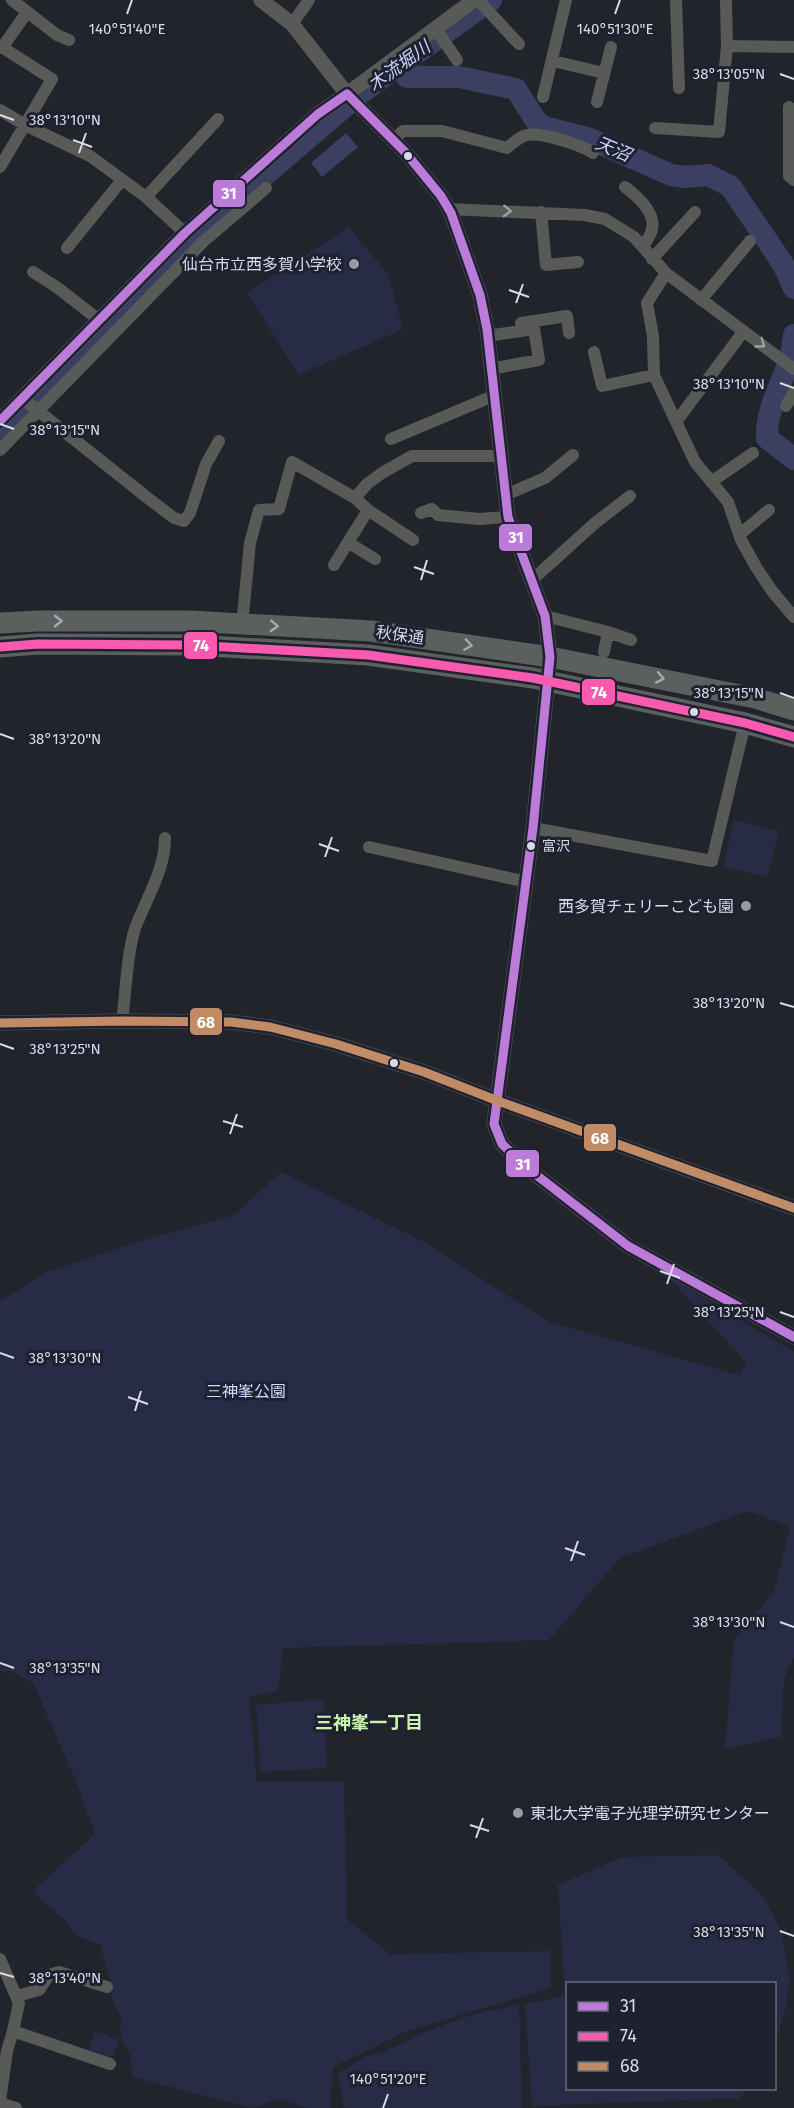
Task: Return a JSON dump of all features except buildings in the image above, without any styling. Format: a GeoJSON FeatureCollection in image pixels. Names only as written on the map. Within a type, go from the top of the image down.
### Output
{"type":"FeatureCollection","features":[{"type":"Feature","properties":{"kind":"highway","name":"秋保通"},"geometry":{"type":"LineString","coordinates":[[0,623],[190,621],[371,631],[550,657],[603,657],[794,710]]}},
{"type":"Feature","properties":{"kind":"highway","name":"秋保通"},"geometry":{"type":"LineString","coordinates":[[0,647],[38,644],[190,645],[379,657],[547,681],[744,723],[794,737]]}},
{"type":"Feature","properties":{"kind":"street"},"geometry":{"type":"LineString","coordinates":[[12,0],[57,35],[69,40]]}},
{"type":"Feature","properties":{"kind":"street"},"geometry":{"type":"LineString","coordinates":[[261,0],[292,24],[348,95],[393,140],[441,196],[480,295],[487,332],[507,518],[545,616],[550,657],[527,882],[494,1124],[502,1144],[559,1194],[628,1246],[794,1337]]}},
{"type":"Feature","properties":{"kind":"street"},"geometry":{"type":"LineString","coordinates":[[292,24],[309,0]]}},
{"type":"Feature","properties":{"kind":"street"},"geometry":{"type":"LineString","coordinates":[[543,97],[566,0]]}},
{"type":"Feature","properties":{"kind":"street"},"geometry":{"type":"LineString","coordinates":[[676,0],[679,88]]}},
{"type":"Feature","properties":{"kind":"street"},"geometry":{"type":"LineString","coordinates":[[655,128],[719,132],[728,46],[726,0]]}},
{"type":"Feature","properties":{"kind":"street"},"geometry":{"type":"LineString","coordinates":[[0,421],[30,405],[204,241],[262,183],[318,114],[348,95],[477,1],[519,44]]}},
{"type":"Feature","properties":{"kind":"street"},"geometry":{"type":"LineString","coordinates":[[0,167],[52,79],[1,47],[27,12]]}},
{"type":"Feature","properties":{"kind":"street"},"geometry":{"type":"LineString","coordinates":[[437,30],[457,60]]}},
{"type":"Feature","properties":{"kind":"street"},"geometry":{"type":"LineString","coordinates":[[728,46],[794,47]]}},
{"type":"Feature","properties":{"kind":"street"},"geometry":{"type":"LineString","coordinates":[[597,102],[611,47]]}},
{"type":"Feature","properties":{"kind":"street"},"geometry":{"type":"LineString","coordinates":[[553,61],[604,73]]}},
{"type":"Feature","properties":{"kind":"street"},"geometry":{"type":"LineString","coordinates":[[789,107],[791,163],[789,176],[794,180]]}},
{"type":"Feature","properties":{"kind":"street"},"geometry":{"type":"LineString","coordinates":[[0,110],[25,126],[90,156],[146,197],[185,233]]}},
{"type":"Feature","properties":{"kind":"street"},"geometry":{"type":"LineString","coordinates":[[146,197],[218,119]]}},
{"type":"Feature","properties":{"kind":"street"},"geometry":{"type":"LineString","coordinates":[[393,140],[404,131],[442,131],[507,148],[528,134],[584,147],[592,153]]}},
{"type":"Feature","properties":{"kind":"street"},"geometry":{"type":"LineString","coordinates":[[67,248],[122,180]]}},
{"type":"Feature","properties":{"kind":"street"},"geometry":{"type":"LineString","coordinates":[[0,450],[30,405],[99,320],[143,285],[185,233],[262,183]]}},
{"type":"Feature","properties":{"kind":"street"},"geometry":{"type":"LineString","coordinates":[[625,187],[637,196],[650,213],[653,228],[644,246]]}},
{"type":"Feature","properties":{"kind":"street"},"geometry":{"type":"LineString","coordinates":[[448,209],[541,212],[585,215],[605,219],[620,227],[644,246],[652,259],[666,273],[794,368]]}},
{"type":"Feature","properties":{"kind":"street"},"geometry":{"type":"LineString","coordinates":[[541,212],[546,265],[578,262]]}},
{"type":"Feature","properties":{"kind":"street"},"geometry":{"type":"LineString","coordinates":[[652,259],[695,212]]}},
{"type":"Feature","properties":{"kind":"street"},"geometry":{"type":"LineString","coordinates":[[701,300],[750,241]]}},
{"type":"Feature","properties":{"kind":"street"},"geometry":{"type":"LineString","coordinates":[[33,272],[99,320]]}},
{"type":"Feature","properties":{"kind":"street"},"geometry":{"type":"LineString","coordinates":[[666,273],[647,303],[653,336],[654,375],[695,462],[728,502],[756,567],[772,591],[794,616]]}},
{"type":"Feature","properties":{"kind":"street"},"geometry":{"type":"LineString","coordinates":[[487,332],[567,316],[569,333]]}},
{"type":"Feature","properties":{"kind":"street"},"geometry":{"type":"LineString","coordinates":[[487,332],[534,329],[539,360],[490,369]]}},
{"type":"Feature","properties":{"kind":"street"},"geometry":{"type":"LineString","coordinates":[[676,422],[743,332]]}},
{"type":"Feature","properties":{"kind":"street"},"geometry":{"type":"LineString","coordinates":[[594,352],[602,387],[654,375]]}},
{"type":"Feature","properties":{"kind":"street"},"geometry":{"type":"LineString","coordinates":[[786,406],[794,392]]}},
{"type":"Feature","properties":{"kind":"street"},"geometry":{"type":"LineString","coordinates":[[391,439],[493,396]]}},
{"type":"Feature","properties":{"kind":"street"},"geometry":{"type":"LineString","coordinates":[[30,405],[174,518],[184,521],[190,513],[206,465],[219,441]]}},
{"type":"Feature","properties":{"kind":"street"},"geometry":{"type":"LineString","coordinates":[[711,482],[753,453]]}},
{"type":"Feature","properties":{"kind":"street"},"geometry":{"type":"LineString","coordinates":[[505,495],[546,478],[573,455]]}},
{"type":"Feature","properties":{"kind":"street"},"geometry":{"type":"LineString","coordinates":[[355,498],[367,484],[412,456],[500,456]]}},
{"type":"Feature","properties":{"kind":"street"},"geometry":{"type":"LineString","coordinates":[[242,625],[250,543],[259,510],[279,509],[292,462],[355,498],[368,510],[413,540]]}},
{"type":"Feature","properties":{"kind":"street"},"geometry":{"type":"LineString","coordinates":[[532,580],[630,496]]}},
{"type":"Feature","properties":{"kind":"street"},"geometry":{"type":"LineString","coordinates":[[422,513],[432,509],[438,516],[479,519],[507,518]]}},
{"type":"Feature","properties":{"kind":"street"},"geometry":{"type":"LineString","coordinates":[[334,565],[368,510]]}},
{"type":"Feature","properties":{"kind":"street"},"geometry":{"type":"LineString","coordinates":[[740,534],[769,510]]}},
{"type":"Feature","properties":{"kind":"street"},"geometry":{"type":"LineString","coordinates":[[348,543],[375,559]]}},
{"type":"Feature","properties":{"kind":"street"},"geometry":{"type":"LineString","coordinates":[[545,616],[631,640]]}},
{"type":"Feature","properties":{"kind":"street"},"geometry":{"type":"LineString","coordinates":[[603,657],[609,632]]}},
{"type":"Feature","properties":{"kind":"street"},"geometry":{"type":"LineString","coordinates":[[533,828],[712,861],[744,723]]}},
{"type":"Feature","properties":{"kind":"street"},"geometry":{"type":"LineString","coordinates":[[122,1021],[133,938],[138,920],[165,855],[165,838]]}},
{"type":"Feature","properties":{"kind":"street"},"geometry":{"type":"LineString","coordinates":[[369,847],[527,882]]}},
{"type":"Feature","properties":{"kind":"street"},"geometry":{"type":"LineString","coordinates":[[0,1023],[231,1022],[270,1027],[424,1072],[794,1208]]}},
{"type":"Feature","properties":{"kind":"street"},"geometry":{"type":"LineString","coordinates":[[0,1959],[18,1996],[19,2003],[14,2031],[7,2051],[0,2102],[16,2108]]}},
{"type":"Feature","properties":{"kind":"street"},"geometry":{"type":"LineString","coordinates":[[18,1996],[39,1990],[49,1975],[59,1972],[107,1987]]}},
{"type":"Feature","properties":{"kind":"street"},"geometry":{"type":"LineString","coordinates":[[14,2031],[110,2064]]}},
{"type":"Feature","properties":{"kind":"green space"},"geometry":{"type":"Polygon","coordinates":[[[349,227],[388,274],[403,329],[299,375],[247,293],[349,227]]]}},
{"type":"Feature","properties":{"kind":"green space"},"geometry":{"type":"Polygon","coordinates":[[[734,820],[779,831],[767,877],[723,867],[734,820]]]}},
{"type":"Feature","properties":{"kind":"green space","name":"三神峯公園"},"geometry":{"type":"Polygon","coordinates":[[[281,1172],[426,1243],[549,1322],[739,1375],[746,1363],[669,1277],[794,1352],[794,1657],[784,1679],[781,1737],[725,1749],[734,1640],[774,1592],[790,1527],[748,1511],[620,1558],[549,1640],[283,1648],[278,1691],[249,1697],[257,1782],[344,1781],[347,1919],[390,1954],[551,1951],[551,1988],[407,2031],[333,2067],[330,2108],[309,2108],[277,2099],[253,2108],[132,2077],[131,2057],[120,2035],[121,2016],[113,2002],[110,1978],[100,1945],[77,1936],[67,1923],[33,1891],[95,1834],[77,1783],[33,1683],[10,1671],[0,1671],[0,1301],[47,1272],[137,1242],[234,1215],[281,1172]]]}},
{"type":"Feature","properties":{"kind":"green space"},"geometry":{"type":"Polygon","coordinates":[[[324,1699],[327,1768],[261,1772],[256,1705],[324,1699]]]}},
{"type":"Feature","properties":{"kind":"green space"},"geometry":{"type":"Polygon","coordinates":[[[718,1855],[763,1896],[782,1933],[790,1980],[785,2011],[776,2039],[776,1982],[566,1982],[566,2090],[746,2090],[740,2098],[532,2106],[525,2004],[565,1996],[558,1885],[623,1857],[718,1855]]]}},
{"type":"Feature","properties":{"kind":"green space"},"geometry":{"type":"Polygon","coordinates":[[[519,2004],[522,2108],[349,2108],[343,2106],[338,2073],[365,2057],[383,2052],[465,2017],[519,2004]]]}},
{"type":"Feature","properties":{"kind":"green space"},"geometry":{"type":"Polygon","coordinates":[[[95,2031],[119,2040],[112,2058],[89,2050],[95,2031]]]}},
{"type":"Feature","properties":{"kind":"shaded area"},"geometry":{"type":"Polygon","coordinates":[[[346,133],[358,147],[322,177],[311,163],[346,133]]]}},
{"type":"Feature","properties":{"kind":"waterway","name":"木流堀川"},"geometry":{"type":"LineString","coordinates":[[0,438],[181,251],[246,191],[362,92],[491,0]]}},
{"type":"Feature","properties":{"kind":"waterway","name":"天沼"},"geometry":{"type":"LineString","coordinates":[[404,62],[407,77],[459,77],[516,89],[536,121],[544,127],[590,139],[671,175],[686,177],[708,175],[730,186],[783,264],[794,288]]}},
{"type":"Feature","properties":{"kind":"waterway","name":"天沼"},"geometry":{"type":"LineString","coordinates":[[794,335],[790,359],[771,408],[767,428],[767,438],[794,459]]}},
{"type":"Feature","properties":{"kind":"transit line","name":"31"},"geometry":{"type":"LineString","coordinates":[[0,421],[185,233],[318,114],[347,94],[405,152],[441,196],[451,213],[480,295],[487,329],[508,517],[545,616],[550,657],[533,828],[494,1124],[502,1144],[526,1167],[628,1246],[794,1337]]}},
{"type":"Feature","properties":{"kind":"transit line","name":"74"},"geometry":{"type":"LineString","coordinates":[[0,647],[38,644],[190,645],[368,655],[533,678],[745,723],[794,737]]}},
{"type":"Feature","properties":{"kind":"transit line","name":"68"},"geometry":{"type":"LineString","coordinates":[[0,1023],[231,1022],[270,1027],[336,1044],[424,1072],[794,1208]]}},
{"type":"Feature","properties":{"kind":"place","name":"仙台市立西多賀小学校"},"geometry":{"type":"Point","coordinates":[354,264]}},
{"type":"Feature","properties":{"kind":"place","name":"富沢"},"geometry":{"type":"Point","coordinates":[531,846]}},
{"type":"Feature","properties":{"kind":"place","name":"西多賀チェリーこども園"},"geometry":{"type":"Point","coordinates":[746,906]}},
{"type":"Feature","properties":{"kind":"place","name":"東北大学電子光理学研究センター"},"geometry":{"type":"Point","coordinates":[518,1813]}},
{"type":"Feature","properties":{"kind":"district","name":"三神峯一丁目"},"geometry":{"type":"Point","coordinates":[369,1723]}}]}
